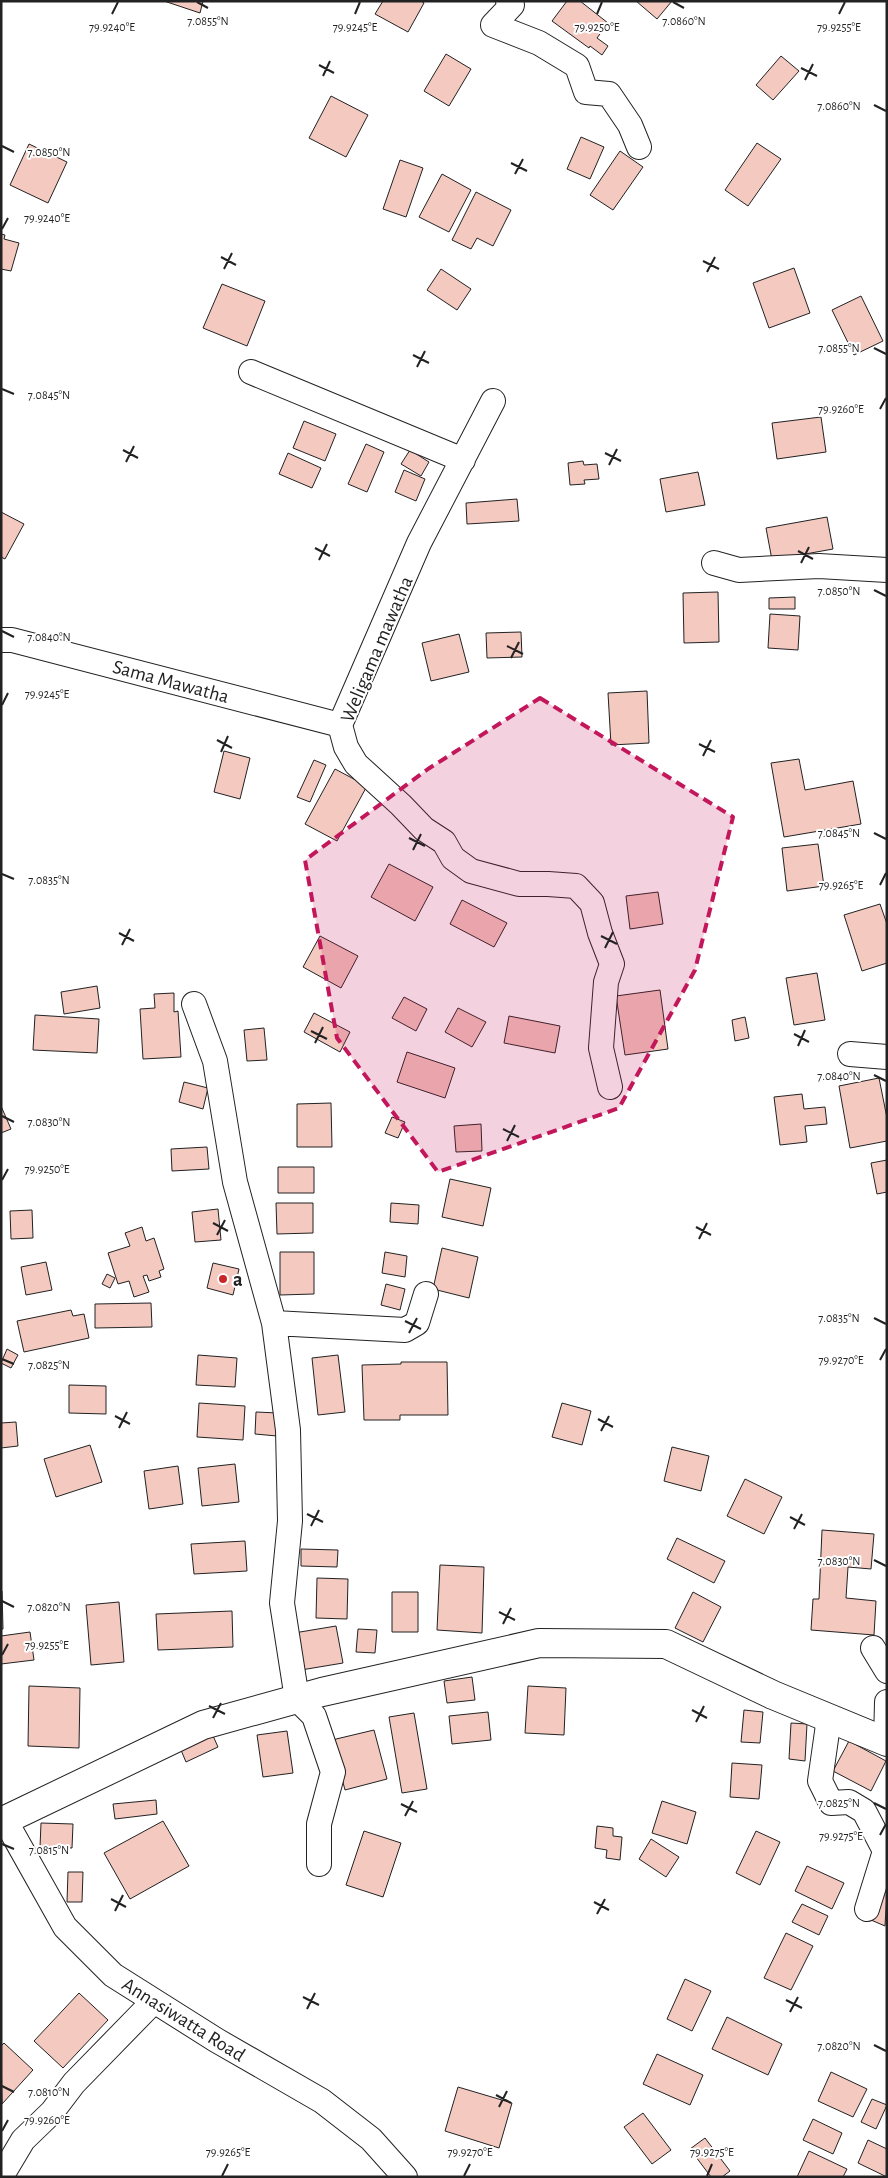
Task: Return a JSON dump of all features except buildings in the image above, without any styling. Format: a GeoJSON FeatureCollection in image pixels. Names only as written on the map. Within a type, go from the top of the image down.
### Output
{"type":"FeatureCollection","features":[{"type":"Feature","properties":{"kind":"street"},"geometry":{"type":"LineString","coordinates":[[508,1],[512,5],[494,25],[539,43],[577,66],[586,92],[609,94],[630,125],[639,147]]}},
{"type":"Feature","properties":{"kind":"street"},"geometry":{"type":"LineString","coordinates":[[251,372],[463,460]]}},
{"type":"Feature","properties":{"kind":"street","name":"Weligama mawatha"},"geometry":{"type":"LineString","coordinates":[[493,401],[420,543],[340,725],[346,747],[356,764],[424,829],[444,842],[453,858],[471,871],[520,884],[576,886],[592,903],[600,933],[612,964],[606,982],[601,1048],[610,1088]]}},
{"type":"Feature","properties":{"kind":"street"},"geometry":{"type":"LineString","coordinates":[[714,563],[739,570],[819,566],[887,570]]}},
{"type":"Feature","properties":{"kind":"street","name":"Sama Mawatha"},"geometry":{"type":"LineString","coordinates":[[1,640],[12,640],[340,725]]}},
{"type":"Feature","properties":{"kind":"street"},"geometry":{"type":"LineString","coordinates":[[194,1004],[215,1060],[235,1182],[274,1323],[288,1430],[290,1521],[282,1603],[297,1699],[314,1716],[333,1772],[319,1824],[319,1864]]}},
{"type":"Feature","properties":{"kind":"street"},"geometry":{"type":"LineString","coordinates":[[850,1054],[887,1057]]}},
{"type":"Feature","properties":{"kind":"street"},"geometry":{"type":"LineString","coordinates":[[274,1323],[405,1330],[417,1323],[426,1294]]}},
{"type":"Feature","properties":{"kind":"street"},"geometry":{"type":"LineString","coordinates":[[3,1821],[203,1725],[297,1699],[539,1644],[666,1644],[774,1695],[886,1741],[887,1702]]}},
{"type":"Feature","properties":{"kind":"street"},"geometry":{"type":"LineString","coordinates":[[873,1648],[887,1670]]}},
{"type":"Feature","properties":{"kind":"street"},"geometry":{"type":"LineString","coordinates":[[829,1718],[820,1781],[831,1803],[849,1802],[864,1811],[885,1851],[867,1909]]}},
{"type":"Feature","properties":{"kind":"street","name":"Annasiwatta Road"},"geometry":{"type":"LineString","coordinates":[[3,1821],[65,1927],[112,1975],[153,2002],[322,2101],[371,2138],[404,2177]]}},
{"type":"Feature","properties":{"kind":"street"},"geometry":{"type":"LineString","coordinates":[[2,2177],[22,2140],[52,2112],[74,2083],[153,2002]]}},
{"type":"Feature","properties":{"kind":"highlighted area"},"geometry":{"type":"Polygon","coordinates":[[[540,698],[733,817],[695,970],[619,1108],[438,1172],[337,1038],[305,860],[428,769],[540,698]]]}},
{"type":"Feature","properties":{"kind":"place","name":"a"},"geometry":{"type":"Point","coordinates":[223,1279]}}]}
